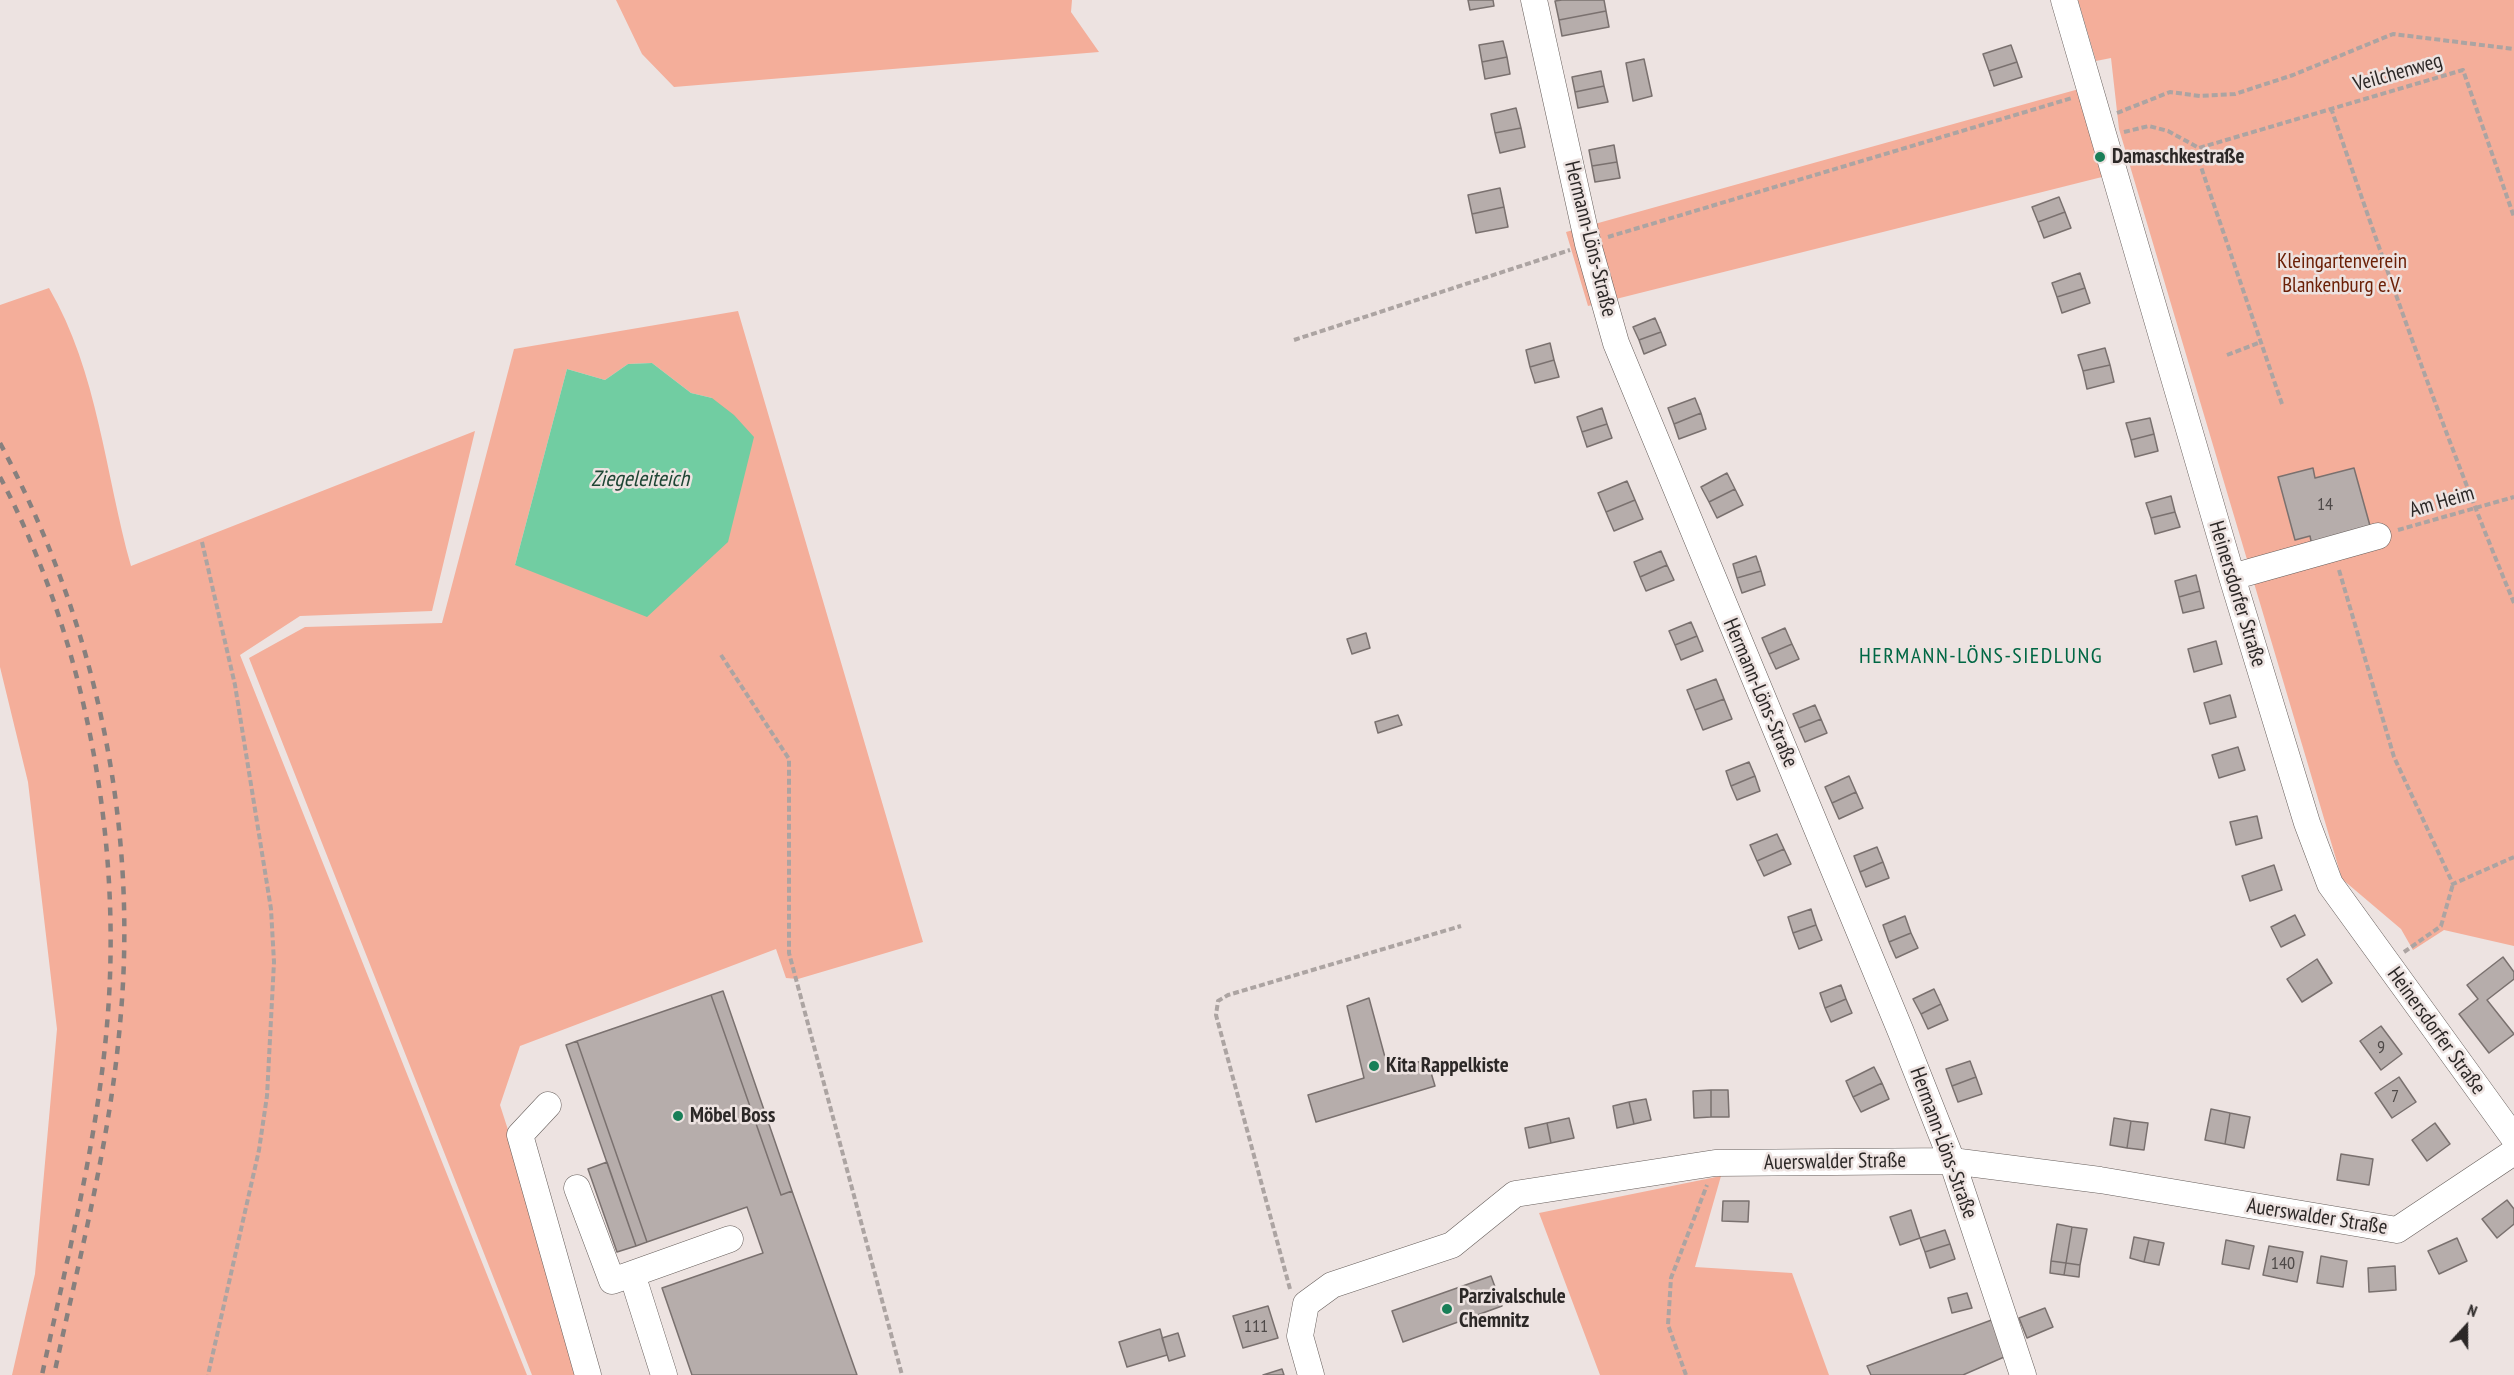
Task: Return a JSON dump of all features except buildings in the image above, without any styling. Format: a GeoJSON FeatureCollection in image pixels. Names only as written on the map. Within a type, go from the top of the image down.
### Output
{"type":"FeatureCollection","features":[{"type":"Feature","properties":{"kind":"street","name":"Hermann-Löns-Straße"},"geometry":{"type":"LineString","coordinates":[[1534,0],[1594,242],[1616,343],[1901,1032],[1952,1161],[2023,1375]]}},
{"type":"Feature","properties":{"kind":"street","name":"Heinersdorfer Straße"},"geometry":{"type":"LineString","coordinates":[[2064,0],[2232,577],[2307,823],[2330,884],[2514,1138]]}},
{"type":"Feature","properties":{"kind":"street"},"geometry":{"type":"LineString","coordinates":[[2232,577],[2378,536]]}},
{"type":"Feature","properties":{"kind":"street"},"geometry":{"type":"LineString","coordinates":[[548,1105],[520,1135],[588,1375]]}},
{"type":"Feature","properties":{"kind":"street","name":"Auerswalder Straße"},"geometry":{"type":"LineString","coordinates":[[1306,1304],[1332,1285],[1452,1245],[1515,1194],[1715,1163],[1952,1161],[2100,1180],[2397,1230],[2514,1152]]}},
{"type":"Feature","properties":{"kind":"street"},"geometry":{"type":"LineString","coordinates":[[578,1188],[612,1281],[730,1239]]}},
{"type":"Feature","properties":{"kind":"street"},"geometry":{"type":"LineString","coordinates":[[632,1274],[664,1375]]}},
{"type":"Feature","properties":{"kind":"street"},"geometry":{"type":"LineString","coordinates":[[1306,1304],[1300,1336],[1311,1375]]}},
{"type":"Feature","properties":{"kind":"path"},"geometry":{"type":"LineString","coordinates":[[2103,128],[2170,92],[2200,96],[2235,94],[2293,75],[2393,34],[2514,49]]}},
{"type":"Feature","properties":{"kind":"path","name":"Veilchenweg"},"geometry":{"type":"LineString","coordinates":[[2331,108],[2463,70],[2514,217]]}},
{"type":"Feature","properties":{"kind":"path"},"geometry":{"type":"LineString","coordinates":[[1294,340],[1594,242],[2092,92]]}},
{"type":"Feature","properties":{"kind":"path"},"geometry":{"type":"LineString","coordinates":[[2103,128],[2149,126],[2168,131],[2199,148],[2331,108],[2413,348],[2474,508],[2514,603]]}},
{"type":"Feature","properties":{"kind":"path"},"geometry":{"type":"LineString","coordinates":[[2199,148],[2199,160],[2282,404]]}},
{"type":"Feature","properties":{"kind":"path"},"geometry":{"type":"LineString","coordinates":[[2227,355],[2261,342]]}},
{"type":"Feature","properties":{"kind":"path","name":"Am Heim"},"geometry":{"type":"LineString","coordinates":[[2378,536],[2514,497]]}},
{"type":"Feature","properties":{"kind":"path"},"geometry":{"type":"LineString","coordinates":[[202,543],[235,685],[271,909],[274,962],[267,1096],[261,1139],[208,1375]]}},
{"type":"Feature","properties":{"kind":"path"},"geometry":{"type":"LineString","coordinates":[[2334,549],[2394,757],[2453,884],[2441,926],[2387,962]]}},
{"type":"Feature","properties":{"kind":"path"},"geometry":{"type":"LineString","coordinates":[[721,655],[789,759],[789,953],[902,1375]]}},
{"type":"Feature","properties":{"kind":"path"},"geometry":{"type":"LineString","coordinates":[[2453,884],[2514,857]]}},
{"type":"Feature","properties":{"kind":"path"},"geometry":{"type":"LineString","coordinates":[[1306,1304],[1289,1289],[1216,1015],[1218,1001],[1228,995],[1461,926]]}},
{"type":"Feature","properties":{"kind":"path"},"geometry":{"type":"LineString","coordinates":[[1686,1375],[1668,1325],[1671,1278],[1715,1163]]}},
{"type":"Feature","properties":{"kind":"green space"},"geometry":{"type":"Polygon","coordinates":[[[616,0],[1072,0],[1071,12],[1099,52],[674,87],[642,54],[616,0]]]}},
{"type":"Feature","properties":{"kind":"green space","name":"Kleingartenverein Blankenburg e.V."},"geometry":{"type":"Polygon","coordinates":[[[2078,0],[2514,0],[2514,946],[2444,930],[2413,950],[2401,929],[2342,879],[2119,129],[2111,58],[2096,61],[2078,0]]]}},
{"type":"Feature","properties":{"kind":"green space"},"geometry":{"type":"Polygon","coordinates":[[[2079,89],[2106,176],[1588,306],[1566,232],[2079,89]]]}},
{"type":"Feature","properties":{"kind":"green space"},"geometry":{"type":"Polygon","coordinates":[[[49,288],[66,320],[90,388],[131,566],[475,431],[432,611],[300,616],[240,655],[527,1375],[12,1375],[35,1274],[57,1029],[28,782],[0,667],[0,305],[49,288]]]}},
{"type":"Feature","properties":{"kind":"green space"},"geometry":{"type":"Polygon","coordinates":[[[738,311],[923,942],[798,979],[786,978],[776,949],[520,1046],[500,1105],[587,1375],[532,1375],[249,658],[305,627],[442,623],[514,349],[738,311]],[[652,363],[628,364],[605,380],[567,369],[515,565],[712,398],[691,393],[652,363]]]}},
{"type":"Feature","properties":{"kind":"green space"},"geometry":{"type":"Polygon","coordinates":[[[1721,1176],[1695,1267],[1792,1273],[1829,1375],[1600,1375],[1539,1213],[1721,1176]]]}},
{"type":"Feature","properties":{"kind":"water","name":"Ziegeleiteich"},"geometry":{"type":"Polygon","coordinates":[[[652,363],[691,393],[712,398],[734,415],[754,437],[728,542],[647,617],[515,565],[567,369],[605,380],[628,364],[652,363]]]}},
{"type":"Feature","properties":{"kind":"railway"},"geometry":{"type":"LineString","coordinates":[[0,443],[33,511],[62,580],[85,652],[103,724],[115,798],[123,873],[124,948],[120,1024],[109,1112],[93,1200],[54,1375]]}},
{"type":"Feature","properties":{"kind":"railway"},"geometry":{"type":"LineString","coordinates":[[0,477],[30,540],[55,606],[76,674],[92,744],[103,814],[109,885],[111,956],[107,1025],[96,1113],[80,1201],[42,1375]]}},
{"type":"Feature","properties":{"kind":"place","name":"Damaschkestraße"},"geometry":{"type":"Point","coordinates":[2100,157]}},
{"type":"Feature","properties":{"kind":"place","name":"Kita Rappelkiste"},"geometry":{"type":"Point","coordinates":[1374,1066]}},
{"type":"Feature","properties":{"kind":"place","name":"Möbel Boss"},"geometry":{"type":"Point","coordinates":[678,1116]}},
{"type":"Feature","properties":{"kind":"place","name":"Parzivalschule Chemnitz"},"geometry":{"type":"Point","coordinates":[1447,1309]}},
{"type":"Feature","properties":{"kind":"district","name":"HERMANN-LÖNS-SIEDLUNG"},"geometry":{"type":"Point","coordinates":[1981,657]}}]}
